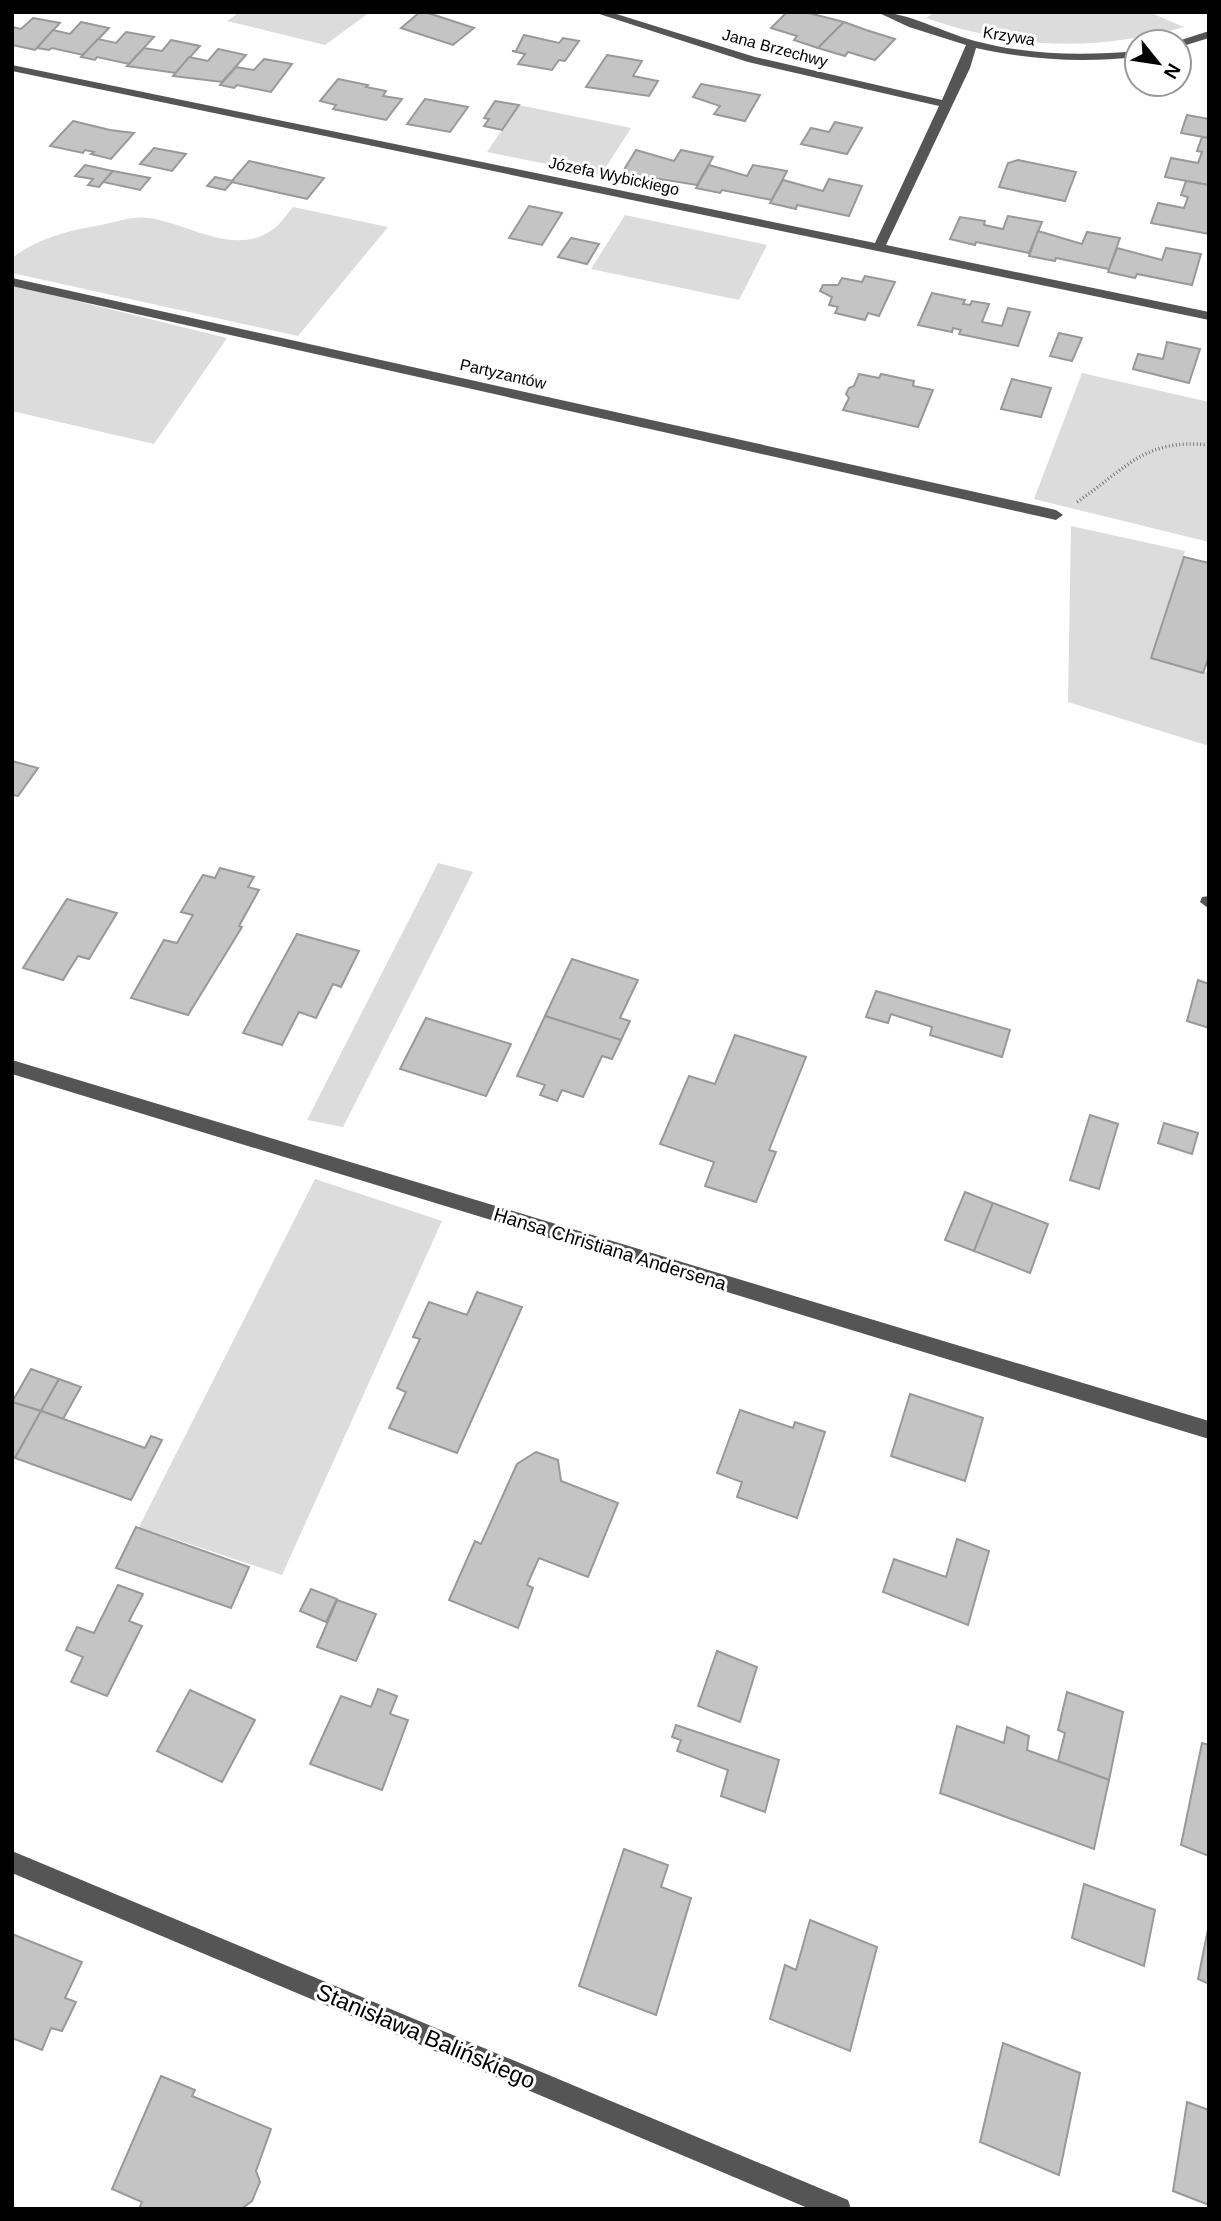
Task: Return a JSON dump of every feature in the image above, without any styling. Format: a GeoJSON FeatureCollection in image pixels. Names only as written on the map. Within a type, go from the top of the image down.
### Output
{"type":"FeatureCollection","features":[{"type":"Feature","properties":{"kind":"street","name":"Jana Brzechwy"},"geometry":{"type":"LineString","coordinates":[[598,12],[752,60],[946,104]]}},
{"type":"Feature","properties":{"kind":"street","name":"Krzywa"},"geometry":{"type":"LineString","coordinates":[[882,12],[971,46],[1043,58],[1076,59],[1123,55]]}},
{"type":"Feature","properties":{"kind":"street"},"geometry":{"type":"LineString","coordinates":[[879,247],[964,68],[971,46]]}},
{"type":"Feature","properties":{"kind":"street","name":"Józefa Wybickiego"},"geometry":{"type":"LineString","coordinates":[[12,68],[1209,316]]}},
{"type":"Feature","properties":{"kind":"street","name":"Partyzantów"},"geometry":{"type":"LineString","coordinates":[[12,282],[987,501],[1056,514]]}},
{"type":"Feature","properties":{"kind":"street","name":"Hansa Christiana Andersena"},"geometry":{"type":"LineString","coordinates":[[12,1068],[1209,1430]]}},
{"type":"Feature","properties":{"kind":"street","name":"Stanisława Balińskiego"},"geometry":{"type":"LineString","coordinates":[[12,1862],[839,2209]]}},
{"type":"Feature","properties":{"kind":"path"},"geometry":{"type":"LineString","coordinates":[[1056,514],[1098,489],[1131,459],[1162,445],[1188,441],[1209,445]]}},
{"type":"Feature","properties":{"kind":"shaded area"},"geometry":{"type":"Polygon","coordinates":[[[240,12],[370,12],[325,45],[227,21],[240,12]]]}},
{"type":"Feature","properties":{"kind":"shaded area"},"geometry":{"type":"Polygon","coordinates":[[[935,12],[1149,12],[1184,27],[1123,28],[1123,39],[1054,43],[991,36],[926,18],[935,12]]]}},
{"type":"Feature","properties":{"kind":"shaded area"},"geometry":{"type":"Polygon","coordinates":[[[519,105],[631,128],[601,175],[487,152],[519,105]]]}},
{"type":"Feature","properties":{"kind":"shaded area"},"geometry":{"type":"Polygon","coordinates":[[[293,207],[388,227],[298,336],[12,273],[12,258],[44,240],[77,230],[148,218],[211,236],[242,240],[272,230],[293,207]]]}},
{"type":"Feature","properties":{"kind":"shaded area"},"geometry":{"type":"Polygon","coordinates":[[[625,215],[767,245],[739,300],[591,269],[625,215]]]}},
{"type":"Feature","properties":{"kind":"shaded area"},"geometry":{"type":"Polygon","coordinates":[[[12,285],[227,338],[154,444],[12,411],[12,285]]]}},
{"type":"Feature","properties":{"kind":"shaded area"},"geometry":{"type":"Polygon","coordinates":[[[1082,373],[1209,402],[1209,542],[1034,499],[1082,373]]]}},
{"type":"Feature","properties":{"kind":"shaded area"},"geometry":{"type":"Polygon","coordinates":[[[1071,526],[1185,551],[1151,658],[1209,673],[1209,746],[1068,702],[1071,526]]]}},
{"type":"Feature","properties":{"kind":"shaded area"},"geometry":{"type":"Polygon","coordinates":[[[438,863],[473,872],[343,1127],[307,1120],[438,863]]]}},
{"type":"Feature","properties":{"kind":"shaded area"},"geometry":{"type":"Polygon","coordinates":[[[315,1179],[442,1221],[282,1575],[139,1527],[315,1179]]]}},
{"type":"Feature","properties":{"kind":"building"},"geometry":{"type":"Polygon","coordinates":[[[420,12],[474,28],[453,45],[401,28],[420,12]]]}},
{"type":"Feature","properties":{"kind":"building"},"geometry":{"type":"Polygon","coordinates":[[[787,12],[805,12],[844,22],[818,48],[794,40],[797,36],[771,28],[787,12]]]}},
{"type":"Feature","properties":{"kind":"building"},"geometry":{"type":"Polygon","coordinates":[[[33,18],[60,23],[35,50],[12,45],[12,27],[21,29],[33,18]]]}},
{"type":"Feature","properties":{"kind":"building"},"geometry":{"type":"Polygon","coordinates":[[[81,22],[109,28],[83,55],[52,48],[37,48],[53,30],[70,34],[81,22]]]}},
{"type":"Feature","properties":{"kind":"building"},"geometry":{"type":"Polygon","coordinates":[[[844,22],[895,39],[875,60],[848,52],[845,56],[818,48],[844,22]]]}},
{"type":"Feature","properties":{"kind":"building"},"geometry":{"type":"Polygon","coordinates":[[[126,32],[154,37],[129,64],[97,57],[95,60],[81,57],[98,39],[116,43],[126,32]]]}},
{"type":"Feature","properties":{"kind":"building"},"geometry":{"type":"Polygon","coordinates":[[[524,35],[559,43],[563,38],[579,41],[565,61],[559,60],[552,70],[518,64],[525,54],[512,51],[516,51],[524,35]]]}},
{"type":"Feature","properties":{"kind":"building"},"geometry":{"type":"Polygon","coordinates":[[[171,40],[200,46],[176,73],[127,66],[144,48],[162,51],[171,40]]]}},
{"type":"Feature","properties":{"kind":"building"},"geometry":{"type":"Polygon","coordinates":[[[218,49],[246,55],[222,82],[173,76],[189,57],[208,61],[218,49]]]}},
{"type":"Feature","properties":{"kind":"building"},"geometry":{"type":"Polygon","coordinates":[[[607,55],[642,61],[633,76],[658,81],[649,96],[586,87],[607,55]]]}},
{"type":"Feature","properties":{"kind":"building"},"geometry":{"type":"Polygon","coordinates":[[[264,59],[292,64],[271,92],[237,85],[234,88],[220,85],[236,67],[254,70],[264,59]]]}},
{"type":"Feature","properties":{"kind":"building"},"geometry":{"type":"Polygon","coordinates":[[[338,79],[368,85],[366,87],[386,91],[383,96],[402,99],[386,120],[333,109],[336,105],[320,101],[338,79]]]}},
{"type":"Feature","properties":{"kind":"building"},"geometry":{"type":"Polygon","coordinates":[[[701,84],[760,95],[745,121],[714,114],[720,106],[693,97],[701,84]]]}},
{"type":"Feature","properties":{"kind":"building"},"geometry":{"type":"Polygon","coordinates":[[[425,99],[468,107],[450,132],[407,124],[425,99]]]}},
{"type":"Feature","properties":{"kind":"building"},"geometry":{"type":"Polygon","coordinates":[[[495,101],[519,105],[502,130],[484,126],[489,119],[484,118],[495,101]]]}},
{"type":"Feature","properties":{"kind":"building"},"geometry":{"type":"Polygon","coordinates":[[[1187,115],[1209,119],[1209,138],[1181,133],[1187,115]]]}},
{"type":"Feature","properties":{"kind":"building"},"geometry":{"type":"Polygon","coordinates":[[[73,121],[134,133],[111,159],[85,150],[83,153],[50,146],[73,121]]]}},
{"type":"Feature","properties":{"kind":"building"},"geometry":{"type":"Polygon","coordinates":[[[835,122],[862,128],[847,154],[801,144],[811,128],[829,132],[835,122]]]}},
{"type":"Feature","properties":{"kind":"building"},"geometry":{"type":"Polygon","coordinates":[[[1202,137],[1209,138],[1209,185],[1165,177],[1171,158],[1198,163],[1202,152],[1197,151],[1202,137]]]}},
{"type":"Feature","properties":{"kind":"building"},"geometry":{"type":"Polygon","coordinates":[[[154,148],[186,154],[172,171],[140,164],[154,148]]]}},
{"type":"Feature","properties":{"kind":"building"},"geometry":{"type":"Polygon","coordinates":[[[636,150],[674,161],[681,150],[713,157],[697,185],[622,173],[636,150]]]}},
{"type":"Feature","properties":{"kind":"building"},"geometry":{"type":"Polygon","coordinates":[[[1018,160],[1076,172],[1065,201],[999,187],[1008,163],[1018,160]]]}},
{"type":"Feature","properties":{"kind":"building"},"geometry":{"type":"Polygon","coordinates":[[[249,161],[324,178],[307,199],[231,182],[249,161]]]}},
{"type":"Feature","properties":{"kind":"building"},"geometry":{"type":"Polygon","coordinates":[[[85,165],[113,171],[99,187],[88,185],[93,179],[75,176],[85,165]]]}},
{"type":"Feature","properties":{"kind":"building"},"geometry":{"type":"Polygon","coordinates":[[[709,165],[747,176],[753,165],[787,171],[772,200],[696,188],[709,165]]]}},
{"type":"Feature","properties":{"kind":"building"},"geometry":{"type":"Polygon","coordinates":[[[113,171],[150,178],[140,190],[103,182],[113,171]]]}},
{"type":"Feature","properties":{"kind":"building"},"geometry":{"type":"Polygon","coordinates":[[[215,177],[233,181],[225,190],[207,186],[215,177]]]}},
{"type":"Feature","properties":{"kind":"building"},"geometry":{"type":"Polygon","coordinates":[[[829,179],[862,186],[849,216],[797,205],[796,209],[770,203],[783,180],[823,191],[829,179]]]}},
{"type":"Feature","properties":{"kind":"building"},"geometry":{"type":"Polygon","coordinates":[[[1186,181],[1209,185],[1209,234],[1151,223],[1158,203],[1184,208],[1188,197],[1181,195],[1186,181]]]}},
{"type":"Feature","properties":{"kind":"building"},"geometry":{"type":"Polygon","coordinates":[[[529,206],[562,213],[542,245],[509,238],[529,206]]]}},
{"type":"Feature","properties":{"kind":"building"},"geometry":{"type":"Polygon","coordinates":[[[1008,216],[1042,222],[1029,253],[950,239],[960,217],[985,221],[984,225],[1003,229],[1008,216]]]}},
{"type":"Feature","properties":{"kind":"building"},"geometry":{"type":"Polygon","coordinates":[[[1038,231],[1082,244],[1087,232],[1120,238],[1109,269],[1056,258],[1055,261],[1029,256],[1038,231]]]}},
{"type":"Feature","properties":{"kind":"building"},"geometry":{"type":"Polygon","coordinates":[[[571,238],[599,244],[587,264],[558,257],[571,238]]]}},
{"type":"Feature","properties":{"kind":"building"},"geometry":{"type":"Polygon","coordinates":[[[1117,248],[1162,260],[1166,248],[1201,254],[1192,285],[1137,274],[1135,278],[1108,272],[1117,248]]]}},
{"type":"Feature","properties":{"kind":"building"},"geometry":{"type":"Polygon","coordinates":[[[865,276],[895,282],[879,316],[868,313],[865,320],[835,313],[838,307],[829,305],[832,297],[820,291],[823,285],[838,285],[842,278],[862,282],[865,276]]]}},
{"type":"Feature","properties":{"kind":"building"},"geometry":{"type":"Polygon","coordinates":[[[932,293],[965,300],[963,304],[970,305],[972,301],[989,304],[982,322],[1002,326],[1008,308],[1030,312],[1018,346],[959,334],[961,330],[953,328],[952,332],[918,325],[932,293]]]}},
{"type":"Feature","properties":{"kind":"building"},"geometry":{"type":"Polygon","coordinates":[[[1059,333],[1082,338],[1072,361],[1050,356],[1059,333]]]}},
{"type":"Feature","properties":{"kind":"building"},"geometry":{"type":"Polygon","coordinates":[[[1167,342],[1200,349],[1189,383],[1133,369],[1138,354],[1163,359],[1167,342]]]}},
{"type":"Feature","properties":{"kind":"building"},"geometry":{"type":"Polygon","coordinates":[[[859,374],[879,378],[881,374],[914,381],[913,386],[933,390],[918,427],[843,410],[849,398],[846,394],[849,388],[854,386],[859,374]]]}},
{"type":"Feature","properties":{"kind":"building"},"geometry":{"type":"Polygon","coordinates":[[[1012,379],[1051,388],[1041,417],[1001,409],[1012,379]]]}},
{"type":"Feature","properties":{"kind":"building"},"geometry":{"type":"Polygon","coordinates":[[[1184,557],[1209,563],[1209,656],[1203,673],[1151,658],[1184,557]]]}},
{"type":"Feature","properties":{"kind":"building"},"geometry":{"type":"Polygon","coordinates":[[[12,761],[38,768],[18,796],[12,795],[12,761]]]}},
{"type":"Feature","properties":{"kind":"building"},"geometry":{"type":"Polygon","coordinates":[[[220,868],[254,877],[248,887],[259,890],[239,926],[242,927],[188,1015],[131,998],[164,940],[177,943],[193,915],[181,912],[203,875],[215,878],[220,868]]]}},
{"type":"Feature","properties":{"kind":"building"},"geometry":{"type":"Polygon","coordinates":[[[67,899],[117,913],[89,959],[78,956],[63,980],[23,968],[67,899]]]}},
{"type":"Feature","properties":{"kind":"building"},"geometry":{"type":"Polygon","coordinates":[[[297,934],[359,951],[341,987],[333,984],[316,1018],[299,1012],[282,1045],[243,1033],[297,934]]]}},
{"type":"Feature","properties":{"kind":"building"},"geometry":{"type":"Polygon","coordinates":[[[572,959],[638,980],[620,1018],[630,1021],[621,1040],[545,1016],[572,959]]]}},
{"type":"Feature","properties":{"kind":"building"},"geometry":{"type":"Polygon","coordinates":[[[1198,980],[1209,984],[1209,1028],[1187,1021],[1198,980]]]}},
{"type":"Feature","properties":{"kind":"building"},"geometry":{"type":"Polygon","coordinates":[[[876,991],[1010,1030],[1002,1057],[930,1035],[932,1027],[891,1014],[888,1023],[866,1017],[876,991]]]}},
{"type":"Feature","properties":{"kind":"building"},"geometry":{"type":"Polygon","coordinates":[[[545,1016],[621,1040],[612,1059],[602,1056],[583,1097],[562,1090],[557,1101],[540,1095],[545,1085],[517,1076],[545,1016]]]}},
{"type":"Feature","properties":{"kind":"building"},"geometry":{"type":"Polygon","coordinates":[[[426,1018],[511,1044],[486,1096],[400,1069],[426,1018]]]}},
{"type":"Feature","properties":{"kind":"building"},"geometry":{"type":"Polygon","coordinates":[[[735,1035],[806,1057],[769,1150],[776,1152],[756,1202],[705,1186],[714,1162],[660,1144],[689,1076],[715,1084],[735,1035]]]}},
{"type":"Feature","properties":{"kind":"building"},"geometry":{"type":"Polygon","coordinates":[[[1090,1115],[1118,1124],[1099,1189],[1070,1180],[1090,1115]]]}},
{"type":"Feature","properties":{"kind":"building"},"geometry":{"type":"Polygon","coordinates":[[[1164,1123],[1198,1133],[1192,1154],[1158,1143],[1164,1123]]]}},
{"type":"Feature","properties":{"kind":"building"},"geometry":{"type":"Polygon","coordinates":[[[965,1192],[993,1203],[974,1251],[945,1240],[965,1192]]]}},
{"type":"Feature","properties":{"kind":"building"},"geometry":{"type":"Polygon","coordinates":[[[993,1203],[1048,1224],[1030,1273],[974,1251],[993,1203]]]}},
{"type":"Feature","properties":{"kind":"building"},"geometry":{"type":"Polygon","coordinates":[[[477,1292],[522,1307],[457,1453],[389,1428],[406,1392],[397,1388],[420,1339],[413,1337],[429,1302],[467,1315],[477,1292]]]}},
{"type":"Feature","properties":{"kind":"building"},"geometry":{"type":"Polygon","coordinates":[[[31,1369],[59,1379],[41,1411],[12,1402],[31,1369]]]}},
{"type":"Feature","properties":{"kind":"building"},"geometry":{"type":"Polygon","coordinates":[[[59,1379],[81,1387],[63,1419],[41,1411],[59,1379]]]}},
{"type":"Feature","properties":{"kind":"building"},"geometry":{"type":"Polygon","coordinates":[[[910,1394],[983,1418],[965,1481],[891,1456],[910,1394]]]}},
{"type":"Feature","properties":{"kind":"building"},"geometry":{"type":"Polygon","coordinates":[[[12,1402],[41,1411],[15,1458],[12,1457],[12,1402]]]}},
{"type":"Feature","properties":{"kind":"building"},"geometry":{"type":"Polygon","coordinates":[[[740,1410],[793,1428],[795,1422],[825,1432],[797,1518],[737,1497],[742,1482],[717,1473],[740,1410]]]}},
{"type":"Feature","properties":{"kind":"building"},"geometry":{"type":"Polygon","coordinates":[[[41,1411],[145,1448],[151,1436],[162,1440],[131,1500],[15,1458],[41,1411]]]}},
{"type":"Feature","properties":{"kind":"building"},"geometry":{"type":"Polygon","coordinates":[[[536,1452],[558,1460],[561,1481],[618,1503],[588,1577],[539,1558],[527,1585],[533,1588],[518,1628],[449,1600],[475,1541],[481,1544],[517,1464],[536,1452]]]}},
{"type":"Feature","properties":{"kind":"building"},"geometry":{"type":"Polygon","coordinates":[[[136,1527],[249,1567],[231,1608],[116,1568],[136,1527]]]}},
{"type":"Feature","properties":{"kind":"building"},"geometry":{"type":"Polygon","coordinates":[[[957,1539],[989,1551],[968,1625],[883,1592],[894,1559],[946,1577],[957,1539]]]}},
{"type":"Feature","properties":{"kind":"building"},"geometry":{"type":"Polygon","coordinates":[[[118,1585],[143,1594],[129,1621],[142,1626],[107,1696],[71,1682],[83,1657],[66,1650],[77,1627],[94,1633],[118,1585]]]}},
{"type":"Feature","properties":{"kind":"building"},"geometry":{"type":"Polygon","coordinates":[[[311,1589],[337,1599],[326,1622],[300,1611],[311,1589]]]}},
{"type":"Feature","properties":{"kind":"building"},"geometry":{"type":"Polygon","coordinates":[[[337,1600],[376,1614],[356,1661],[317,1647],[337,1600]]]}},
{"type":"Feature","properties":{"kind":"building"},"geometry":{"type":"Polygon","coordinates":[[[717,1651],[757,1667],[740,1722],[698,1706],[717,1651]]]}},
{"type":"Feature","properties":{"kind":"building"},"geometry":{"type":"Polygon","coordinates":[[[378,1689],[397,1696],[390,1714],[408,1720],[382,1790],[310,1764],[341,1696],[371,1707],[378,1689]]]}},
{"type":"Feature","properties":{"kind":"building"},"geometry":{"type":"Polygon","coordinates":[[[190,1690],[255,1720],[222,1782],[157,1751],[190,1690]]]}},
{"type":"Feature","properties":{"kind":"building"},"geometry":{"type":"Polygon","coordinates":[[[1067,1692],[1123,1712],[1109,1780],[1058,1761],[1065,1733],[1058,1730],[1067,1692]]]}},
{"type":"Feature","properties":{"kind":"building"},"geometry":{"type":"Polygon","coordinates":[[[676,1725],[779,1760],[765,1812],[721,1796],[728,1770],[677,1751],[681,1740],[672,1737],[676,1725]]]}},
{"type":"Feature","properties":{"kind":"building"},"geometry":{"type":"Polygon","coordinates":[[[957,1726],[1004,1743],[1007,1727],[1029,1736],[1027,1750],[1109,1780],[1094,1849],[940,1793],[957,1726]]]}},
{"type":"Feature","properties":{"kind":"building"},"geometry":{"type":"Polygon","coordinates":[[[1202,1743],[1209,1745],[1209,1856],[1181,1845],[1202,1743]]]}},
{"type":"Feature","properties":{"kind":"building"},"geometry":{"type":"Polygon","coordinates":[[[624,1849],[668,1865],[661,1887],[691,1898],[656,2015],[579,1986],[624,1849]]]}},
{"type":"Feature","properties":{"kind":"building"},"geometry":{"type":"Polygon","coordinates":[[[1084,1884],[1155,1910],[1144,1966],[1072,1938],[1084,1884]]]}},
{"type":"Feature","properties":{"kind":"building"},"geometry":{"type":"Polygon","coordinates":[[[810,1920],[877,1947],[850,2051],[770,2019],[785,1965],[796,1970],[810,1920]]]}},
{"type":"Feature","properties":{"kind":"building"},"geometry":{"type":"Polygon","coordinates":[[[1209,1924],[1209,1984],[1198,1979],[1209,1924]]]}},
{"type":"Feature","properties":{"kind":"building"},"geometry":{"type":"Polygon","coordinates":[[[12,1934],[82,1962],[65,1998],[76,2002],[62,2031],[51,2028],[42,2050],[12,2038],[12,1934]]]}},
{"type":"Feature","properties":{"kind":"building"},"geometry":{"type":"Polygon","coordinates":[[[1003,2043],[1080,2073],[1059,2175],[980,2142],[1003,2043]]]}},
{"type":"Feature","properties":{"kind":"building"},"geometry":{"type":"Polygon","coordinates":[[[161,2076],[195,2090],[192,2096],[271,2129],[256,2171],[260,2182],[252,2201],[241,2209],[139,2209],[142,2202],[112,2189],[161,2076]]]}},
{"type":"Feature","properties":{"kind":"building"},"geometry":{"type":"Polygon","coordinates":[[[1187,2102],[1209,2110],[1209,2205],[1173,2191],[1187,2102]]]}}]}
